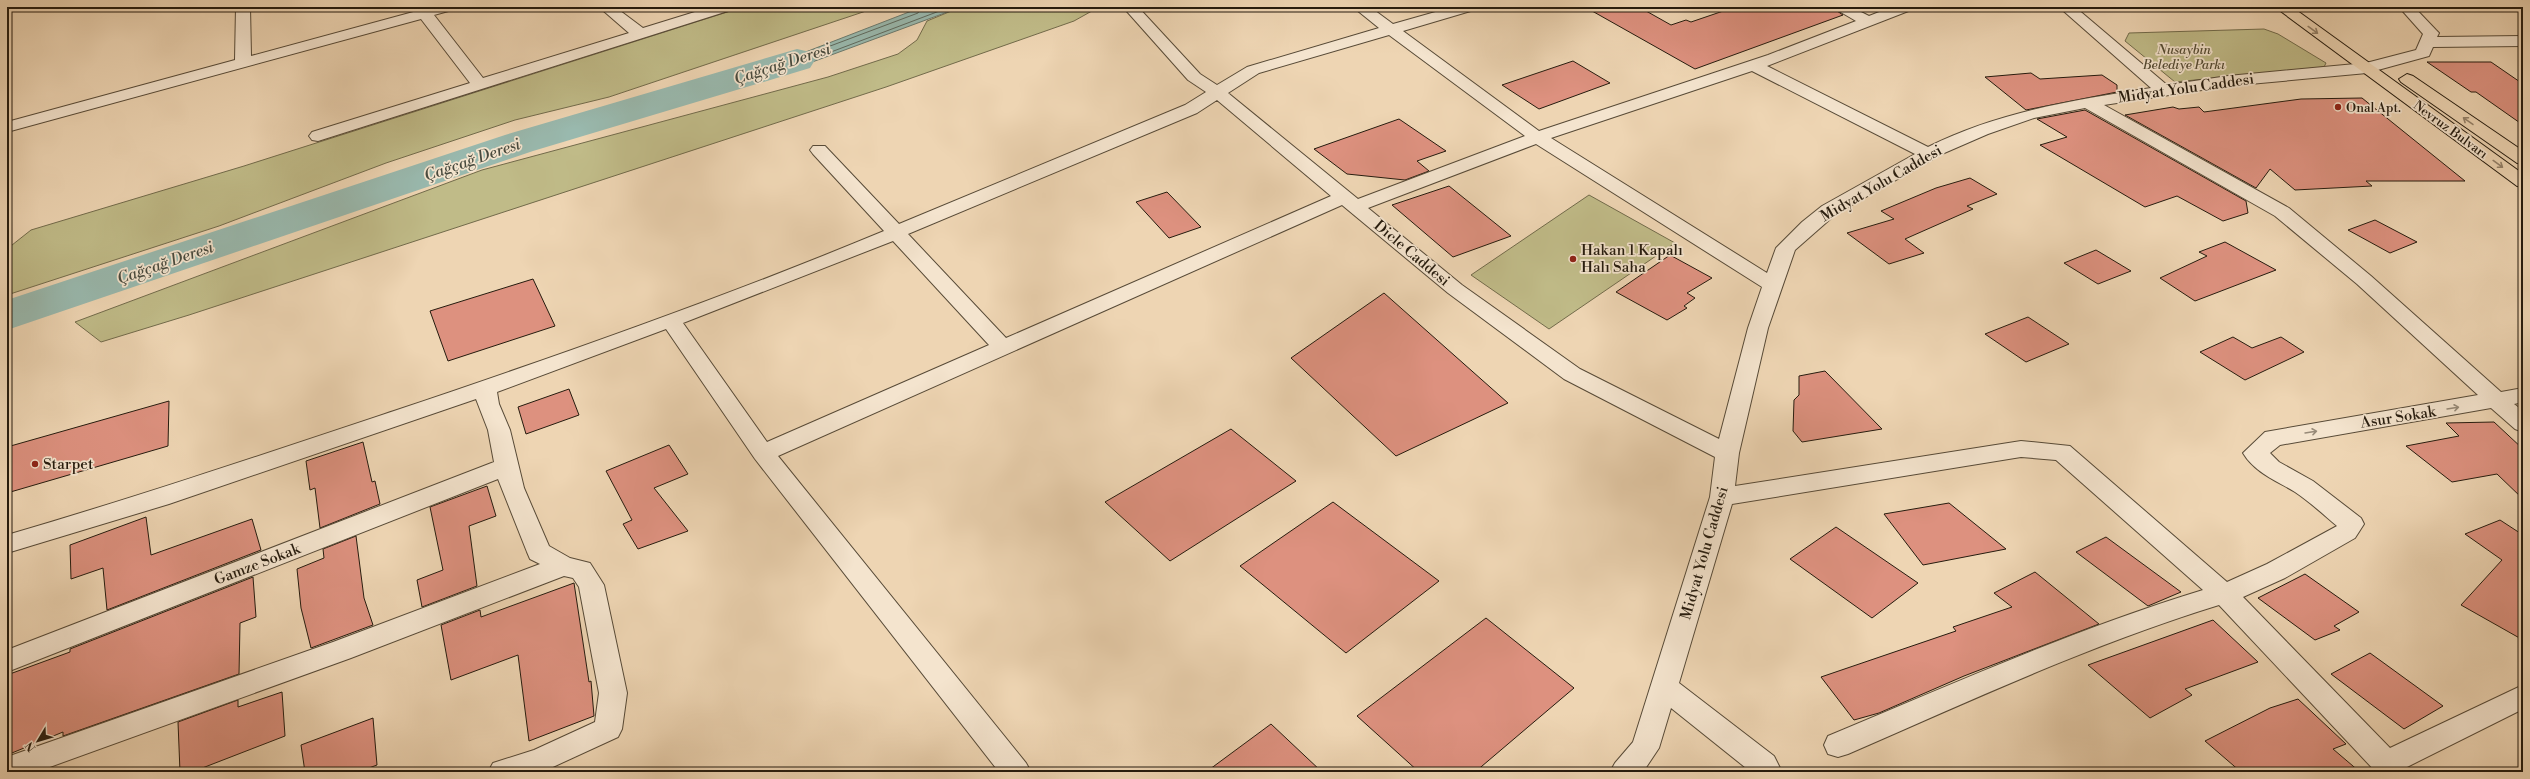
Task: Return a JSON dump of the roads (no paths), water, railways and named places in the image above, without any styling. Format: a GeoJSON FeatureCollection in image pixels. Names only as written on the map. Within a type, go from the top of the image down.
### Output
{"type":"FeatureCollection","features":[{"type":"Feature","properties":{"kind":"main road","name":"Nevruz Bulvarı"},"geometry":{"type":"LineString","coordinates":[[2282,7],[2523,160]]}},
{"type":"Feature","properties":{"kind":"main road","name":"Nevruz Bulvarı"},"geometry":{"type":"LineString","coordinates":[[2306,7],[2375,65],[2523,182]]}},
{"type":"Feature","properties":{"kind":"street"},"geometry":{"type":"LineString","coordinates":[[243,64],[244,7]]}},
{"type":"Feature","properties":{"kind":"street"},"geometry":{"type":"LineString","coordinates":[[7,127],[243,64],[424,10],[448,7]]}},
{"type":"Feature","properties":{"kind":"street"},"geometry":{"type":"LineString","coordinates":[[606,7],[640,34]]}},
{"type":"Feature","properties":{"kind":"street"},"geometry":{"type":"LineString","coordinates":[[318,136],[726,7]]}},
{"type":"Feature","properties":{"kind":"street","name":"Dicle Caddesi"},"geometry":{"type":"LineString","coordinates":[[1130,7],[1194,77],[1218,93],[1455,289],[1572,374],[1727,453]]}},
{"type":"Feature","properties":{"kind":"street"},"geometry":{"type":"LineString","coordinates":[[1360,7],[1537,138],[1773,285]]}},
{"type":"Feature","properties":{"kind":"street"},"geometry":{"type":"LineString","coordinates":[[7,544],[161,498],[485,388],[828,261],[1192,109],[1253,70],[1468,7]]}},
{"type":"Feature","properties":{"kind":"street"},"geometry":{"type":"LineString","coordinates":[[1839,7],[1869,22]]}},
{"type":"Feature","properties":{"kind":"street"},"geometry":{"type":"LineString","coordinates":[[763,453],[1003,347],[1350,201],[1754,65],[1906,7]]}},
{"type":"Feature","properties":{"kind":"street"},"geometry":{"type":"LineString","coordinates":[[2066,7],[2164,91]]}},
{"type":"Feature","properties":{"kind":"street"},"geometry":{"type":"LineString","coordinates":[[2406,7],[2431,33],[2427,42],[2523,41]]}},
{"type":"Feature","properties":{"kind":"street"},"geometry":{"type":"LineString","coordinates":[[424,10],[479,84]]}},
{"type":"Feature","properties":{"kind":"street","name":"Midyat Yolu Caddesi"},"geometry":{"type":"LineString","coordinates":[[1625,772],[1645,748],[1722,497],[1727,453],[1758,328],[1786,248],[1809,226],[1829,210],[1928,154],[1982,130],[2030,114],[2087,102],[2228,81],[2375,65],[2423,53],[2427,42]]}},
{"type":"Feature","properties":{"kind":"street"},"geometry":{"type":"LineString","coordinates":[[1754,65],[1928,154]]}},
{"type":"Feature","properties":{"kind":"street"},"geometry":{"type":"LineString","coordinates":[[2087,102],[2282,212],[2364,280],[2523,424]]}},
{"type":"Feature","properties":{"kind":"street"},"geometry":{"type":"LineString","coordinates":[[819,150],[1003,347]]}},
{"type":"Feature","properties":{"kind":"street"},"geometry":{"type":"LineString","coordinates":[[670,320],[763,453],[1016,772]]}},
{"type":"Feature","properties":{"kind":"street"},"geometry":{"type":"LineString","coordinates":[[485,388],[488,404],[500,430],[512,488],[539,552],[563,566],[581,570],[591,585],[613,693],[608,729],[541,760],[503,772]]}},
{"type":"Feature","properties":{"kind":"street","name":"Asur Sokak"},"geometry":{"type":"LineString","coordinates":[[2224,594],[2276,571],[2346,532],[2352,524],[2305,487],[2271,468],[2255,453],[2273,438],[2498,401],[2523,395]]}},
{"type":"Feature","properties":{"kind":"street"},"geometry":{"type":"LineString","coordinates":[[1722,497],[2021,449],[2062,452],[2224,594],[2391,768],[2523,696]]}},
{"type":"Feature","properties":{"kind":"street","name":"Gamze Sokak"},"geometry":{"type":"LineString","coordinates":[[7,661],[507,466]]}},
{"type":"Feature","properties":{"kind":"street"},"geometry":{"type":"LineString","coordinates":[[7,770],[342,650],[563,566]]}},
{"type":"Feature","properties":{"kind":"street"},"geometry":{"type":"LineString","coordinates":[[1838,745],[2010,672],[2136,622],[2224,594]]}},
{"type":"Feature","properties":{"kind":"street"},"geometry":{"type":"LineString","coordinates":[[1664,687],[1764,766],[1768,772]]}},
{"type":"Feature","properties":{"kind":"water"},"geometry":{"type":"Polygon","coordinates":[[[922,7],[961,7],[796,68],[745,83],[731,81],[735,75],[803,53],[922,7]]]}},
{"type":"Feature","properties":{"kind":"waterway","name":"Çağçağ Deresi"},"geometry":{"type":"LineString","coordinates":[[7,316],[519,143],[797,60]]}},
{"type":"Feature","properties":{"kind":"place","name":"Onal Apt."},"geometry":{"type":"Point","coordinates":[2338,107]}},
{"type":"Feature","properties":{"kind":"place","name":"Hakan 1 Kapalı Halı Saha"},"geometry":{"type":"Point","coordinates":[1573,259]}},
{"type":"Feature","properties":{"kind":"place","name":"Starpet"},"geometry":{"type":"Point","coordinates":[35,464]}},
{"type":"Feature","properties":{"kind":"park label","name":"Nusaybin Belediye Parkı"},"geometry":{"type":"Point","coordinates":[2184,56]}}]}
